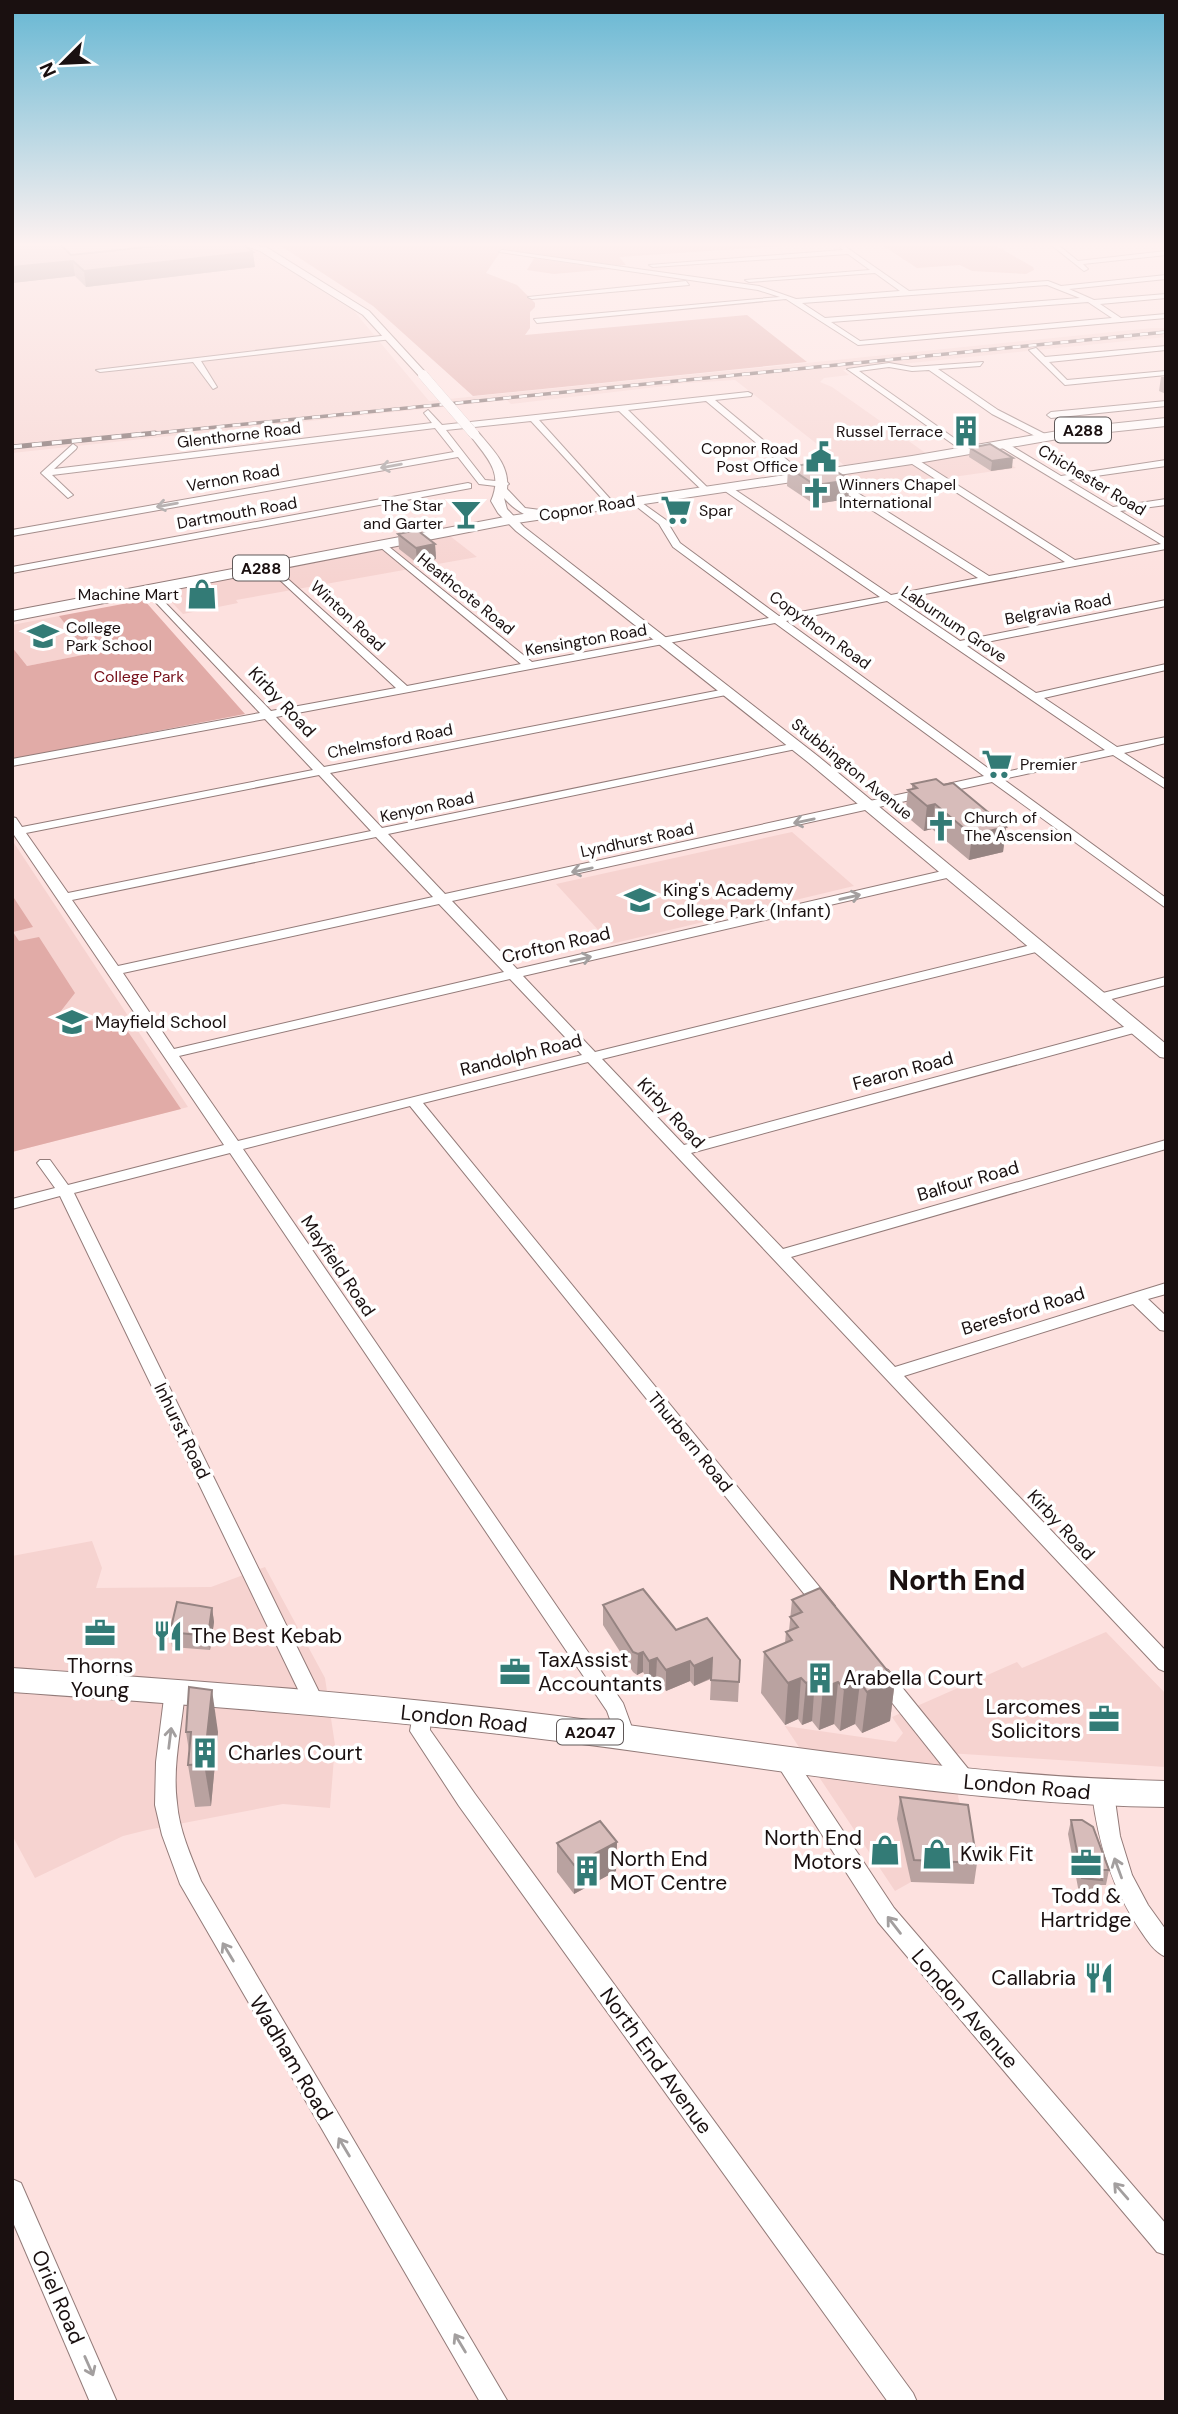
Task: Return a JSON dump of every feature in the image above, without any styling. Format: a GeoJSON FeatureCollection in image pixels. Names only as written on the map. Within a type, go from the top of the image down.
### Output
{"type":"FeatureCollection","features":[{"type":"Feature","properties":{"kind":"main road","name":"Copnor Road"},"geometry":{"type":"LineString","coordinates":[[12,616],[510,520],[912,460],[1081,431],[1166,422]]}},
{"type":"Feature","properties":{"kind":"main road","name":"London Road"},"geometry":{"type":"LineString","coordinates":[[12,1680],[314,1702],[625,1737],[967,1782],[1103,1793],[1166,1794]]}},
{"type":"Feature","properties":{"kind":"street"},"geometry":{"type":"LineString","coordinates":[[100,370],[224,357]]}},
{"type":"Feature","properties":{"kind":"street"},"geometry":{"type":"LineString","coordinates":[[406,357],[474,434],[503,473],[504,487],[497,502],[510,520]]}},
{"type":"Feature","properties":{"kind":"street"},"geometry":{"type":"LineString","coordinates":[[1039,357],[1065,383],[1166,373]]}},
{"type":"Feature","properties":{"kind":"street"},"geometry":{"type":"LineString","coordinates":[[1042,360],[1077,357]]}},
{"type":"Feature","properties":{"kind":"street"},"geometry":{"type":"LineString","coordinates":[[196,360],[213,387]]}},
{"type":"Feature","properties":{"kind":"street"},"geometry":{"type":"LineString","coordinates":[[967,450],[851,369],[889,365],[905,369],[980,364]]}},
{"type":"Feature","properties":{"kind":"street"},"geometry":{"type":"LineString","coordinates":[[931,368],[995,412],[1044,437]]}},
{"type":"Feature","properties":{"kind":"street","name":"Glenthorne Road"},"geometry":{"type":"LineString","coordinates":[[45,473],[438,426],[748,394]]}},
{"type":"Feature","properties":{"kind":"street"},"geometry":{"type":"LineString","coordinates":[[709,399],[800,475]]}},
{"type":"Feature","properties":{"kind":"street"},"geometry":{"type":"LineString","coordinates":[[1081,431],[1051,415],[1166,403]]}},
{"type":"Feature","properties":{"kind":"street"},"geometry":{"type":"LineString","coordinates":[[621,408],[705,490]]}},
{"type":"Feature","properties":{"kind":"street"},"geometry":{"type":"LineString","coordinates":[[428,413],[482,482],[504,487],[522,511],[548,514]]}},
{"type":"Feature","properties":{"kind":"street"},"geometry":{"type":"LineString","coordinates":[[533,418],[610,504]]}},
{"type":"Feature","properties":{"kind":"street","name":"Chichester Road"},"geometry":{"type":"LineString","coordinates":[[1002,444],[1166,545]]}},
{"type":"Feature","properties":{"kind":"street"},"geometry":{"type":"LineString","coordinates":[[68,495],[45,473],[73,447]]}},
{"type":"Feature","properties":{"kind":"street","name":"Vernon Road"},"geometry":{"type":"LineString","coordinates":[[12,533],[458,454]]}},
{"type":"Feature","properties":{"kind":"street"},"geometry":{"type":"LineString","coordinates":[[912,460],[1073,564]]}},
{"type":"Feature","properties":{"kind":"street"},"geometry":{"type":"LineString","coordinates":[[1059,479],[1166,463]]}},
{"type":"Feature","properties":{"kind":"street"},"geometry":{"type":"LineString","coordinates":[[819,472],[988,580]]}},
{"type":"Feature","properties":{"kind":"street","name":"Dartmouth Road"},"geometry":{"type":"LineString","coordinates":[[12,570],[468,486]]}},
{"type":"Feature","properties":{"kind":"street","name":"Laburnum Grove"},"geometry":{"type":"LineString","coordinates":[[725,487],[1166,786]]}},
{"type":"Feature","properties":{"kind":"street","name":"Copythorn Road"},"geometry":{"type":"LineString","coordinates":[[635,501],[663,522],[676,545],[1166,904]]}},
{"type":"Feature","properties":{"kind":"street"},"geometry":{"type":"LineString","coordinates":[[1111,510],[1166,502]]}},
{"type":"Feature","properties":{"kind":"street","name":"Stubbington Avenue"},"geometry":{"type":"LineString","coordinates":[[510,520],[871,806],[1166,1053]]}},
{"type":"Feature","properties":{"kind":"street","name":"Heathcote Road"},"geometry":{"type":"LineString","coordinates":[[383,545],[530,666]]}},
{"type":"Feature","properties":{"kind":"street","name":"Kensington Road"},"geometry":{"type":"LineString","coordinates":[[12,763],[664,642],[1166,545]]}},
{"type":"Feature","properties":{"kind":"street","name":"Winton Road"},"geometry":{"type":"LineString","coordinates":[[270,566],[405,690]]}},
{"type":"Feature","properties":{"kind":"street","name":"Kirby Road"},"geometry":{"type":"LineString","coordinates":[[149,589],[1166,1664]]}},
{"type":"Feature","properties":{"kind":"street","name":"Belgravia Road"},"geometry":{"type":"LineString","coordinates":[[957,645],[1166,603]]}},
{"type":"Feature","properties":{"kind":"street"},"geometry":{"type":"LineString","coordinates":[[1034,697],[1166,667]]}},
{"type":"Feature","properties":{"kind":"street","name":"Chelmsford Road"},"geometry":{"type":"LineString","coordinates":[[15,826],[320,771],[726,692]]}},
{"type":"Feature","properties":{"kind":"street","name":"Lyndhurst Road"},"geometry":{"type":"LineString","coordinates":[[115,971],[1166,740]]}},
{"type":"Feature","properties":{"kind":"street","name":"Kenyon Road"},"geometry":{"type":"LineString","coordinates":[[64,898],[796,746]]}},
{"type":"Feature","properties":{"kind":"street","name":"Mayfield Road"},"geometry":{"type":"LineString","coordinates":[[15,826],[616,1709],[625,1737]]}},
{"type":"Feature","properties":{"kind":"street","name":"Crofton Road"},"geometry":{"type":"LineString","coordinates":[[169,1054],[951,873]]}},
{"type":"Feature","properties":{"kind":"street","name":"Randolph Road"},"geometry":{"type":"LineString","coordinates":[[12,1205],[413,1101],[1039,947]]}},
{"type":"Feature","properties":{"kind":"street"},"geometry":{"type":"LineString","coordinates":[[1100,998],[1166,981]]}},
{"type":"Feature","properties":{"kind":"street","name":"Fearon Road"},"geometry":{"type":"LineString","coordinates":[[680,1151],[1136,1028]]}},
{"type":"Feature","properties":{"kind":"street","name":"Thurbern Road"},"geometry":{"type":"LineString","coordinates":[[413,1101],[840,1625]]}},
{"type":"Feature","properties":{"kind":"street","name":"Balfour Road"},"geometry":{"type":"LineString","coordinates":[[781,1255],[1166,1144]]}},
{"type":"Feature","properties":{"kind":"street","name":"Inhurst Road"},"geometry":{"type":"LineString","coordinates":[[45,1163],[65,1191],[314,1702]]}},
{"type":"Feature","properties":{"kind":"street","name":"Beresford Road"},"geometry":{"type":"LineString","coordinates":[[892,1374],[1166,1288]]}},
{"type":"Feature","properties":{"kind":"street"},"geometry":{"type":"LineString","coordinates":[[1136,1297],[1166,1326]]}},
{"type":"Feature","properties":{"kind":"street"},"geometry":{"type":"LineString","coordinates":[[866,1656],[967,1782]]}},
{"type":"Feature","properties":{"kind":"street","name":"Wadham Road"},"geometry":{"type":"LineString","coordinates":[[175,1690],[166,1770],[166,1804],[172,1832],[191,1884],[203,1909],[495,2402]]}},
{"type":"Feature","properties":{"kind":"street","name":"North End Avenue"},"geometry":{"type":"LineString","coordinates":[[421,1715],[420,1731],[467,1800],[904,2402]]}},
{"type":"Feature","properties":{"kind":"street","name":"London Avenue"},"geometry":{"type":"LineString","coordinates":[[785,1760],[886,1915],[1166,2243]]}},
{"type":"Feature","properties":{"kind":"street"},"geometry":{"type":"LineString","coordinates":[[1103,1793],[1107,1834],[1118,1870],[1142,1916],[1166,1947]]}},
{"type":"Feature","properties":{"kind":"street","name":"Oriel Road"},"geometry":{"type":"LineString","coordinates":[[12,2191],[104,2402]]}},
{"type":"Feature","properties":{"kind":"shaded area"},"geometry":{"type":"Polygon","coordinates":[[[12,357],[392,357],[429,401],[868,357],[974,357],[843,370],[849,375],[824,378],[820,382],[832,387],[927,454],[844,465],[735,380],[673,384],[511,404],[507,400],[12,453],[12,357]]]}},
{"type":"Feature","properties":{"kind":"shaded area"},"geometry":{"type":"Polygon","coordinates":[[[986,450],[1016,468],[855,491],[829,474],[986,450]]]}},
{"type":"Feature","properties":{"kind":"shaded area"},"geometry":{"type":"Polygon","coordinates":[[[450,536],[477,557],[236,600],[238,603],[183,614],[162,592],[450,536]]]}},
{"type":"Feature","properties":{"kind":"shaded area","name":"College Park School"},"geometry":{"type":"Polygon","coordinates":[[[59,616],[89,654],[27,666],[12,647],[12,625],[59,616]]]}},
{"type":"Feature","properties":{"kind":"shaded area"},"geometry":{"type":"Polygon","coordinates":[[[792,832],[854,886],[611,944],[556,884],[792,832]]]}},
{"type":"Feature","properties":{"kind":"shaded area","name":"Mayfield School"},"geometry":{"type":"Polygon","coordinates":[[[12,840],[76,937],[188,1107],[12,1152],[12,840]]]}},
{"type":"Feature","properties":{"kind":"shaded area"},"geometry":{"type":"Polygon","coordinates":[[[92,1541],[102,1568],[96,1588],[211,1587],[265,1567],[325,1678],[335,1745],[330,1808],[283,1804],[147,1830],[123,1836],[35,1878],[12,1835],[12,1556],[92,1541]]]}},
{"type":"Feature","properties":{"kind":"shaded area"},"geometry":{"type":"Polygon","coordinates":[[[1106,1632],[1166,1694],[1166,1767],[948,1753],[965,1826],[911,1882],[895,1891],[785,1726],[896,1742],[903,1733],[892,1717],[1017,1662],[1022,1668],[1106,1632]]]}},
{"type":"Feature","properties":{"kind":"green space"},"geometry":{"type":"Polygon","coordinates":[[[429,357],[800,357],[807,362],[473,396],[429,357]]]}},
{"type":"Feature","properties":{"kind":"green space","name":"College Park"},"geometry":{"type":"Polygon","coordinates":[[[144,600],[245,714],[12,759],[12,647],[27,666],[88,654],[59,616],[144,600]]]}},
{"type":"Feature","properties":{"kind":"green space","name":"Mayfield School"},"geometry":{"type":"Polygon","coordinates":[[[12,895],[33,927],[13,932],[19,941],[39,937],[75,993],[57,1016],[124,1026],[181,1109],[12,1152],[12,895]]]}},
{"type":"Feature","properties":{"kind":"building"},"geometry":{"type":"Polygon","coordinates":[[[990,444],[1013,458],[992,461],[970,448],[990,444]]]}},
{"type":"Feature","properties":{"kind":"building"},"geometry":{"type":"Polygon","coordinates":[[[821,462],[850,480],[812,483],[788,467],[821,462]]]}},
{"type":"Feature","properties":{"kind":"building"},"geometry":{"type":"Polygon","coordinates":[[[417,530],[435,544],[416,548],[398,534],[417,530]]]}},
{"type":"Feature","properties":{"kind":"building"},"geometry":{"type":"Polygon","coordinates":[[[936,779],[944,785],[953,783],[1006,827],[972,835],[935,804],[927,806],[908,790],[917,788],[912,784],[936,779]]]}},
{"type":"Feature","properties":{"kind":"building"},"geometry":{"type":"Polygon","coordinates":[[[820,1588],[895,1680],[867,1692],[860,1682],[844,1689],[838,1682],[823,1688],[815,1679],[806,1683],[801,1678],[788,1683],[764,1652],[792,1640],[786,1632],[798,1627],[790,1617],[802,1612],[792,1600],[820,1588]]]}},
{"type":"Feature","properties":{"kind":"building"},"geometry":{"type":"Polygon","coordinates":[[[643,1589],[676,1630],[707,1618],[740,1660],[739,1682],[711,1680],[712,1658],[694,1666],[690,1661],[666,1670],[657,1658],[649,1661],[643,1652],[633,1652],[603,1605],[643,1589]]]}},
{"type":"Feature","properties":{"kind":"building"},"geometry":{"type":"Polygon","coordinates":[[[177,1602],[212,1608],[208,1636],[170,1632],[177,1602]]]}},
{"type":"Feature","properties":{"kind":"building"},"geometry":{"type":"Polygon","coordinates":[[[189,1687],[212,1690],[204,1764],[188,1765],[191,1732],[186,1732],[189,1687]]]}},
{"type":"Feature","properties":{"kind":"building"},"geometry":{"type":"Polygon","coordinates":[[[900,1797],[968,1805],[977,1863],[914,1860],[900,1797]]]}},
{"type":"Feature","properties":{"kind":"building"},"geometry":{"type":"Polygon","coordinates":[[[1071,1820],[1082,1820],[1093,1827],[1109,1870],[1099,1870],[1102,1880],[1082,1878],[1071,1820]]]}},
{"type":"Feature","properties":{"kind":"building"},"geometry":{"type":"Polygon","coordinates":[[[600,1821],[617,1842],[574,1865],[557,1843],[600,1821]]]}},
{"type":"Feature","properties":{"kind":"railway"},"geometry":{"type":"LineString","coordinates":[[137,435],[920,357]]}},
{"type":"Feature","properties":{"kind":"railway"},"geometry":{"type":"LineString","coordinates":[[12,447],[155,433]]}},
{"type":"Feature","properties":{"kind":"place","name":"Russel Terrace"},"geometry":{"type":"Point","coordinates":[966,431]}},
{"type":"Feature","properties":{"kind":"place","name":"Copnor Road Post Office"},"geometry":{"type":"Point","coordinates":[821,457]}},
{"type":"Feature","properties":{"kind":"place","name":"Winners Chapel International"},"geometry":{"type":"Point","coordinates":[816,493]}},
{"type":"Feature","properties":{"kind":"place","name":"Spar"},"geometry":{"type":"Point","coordinates":[676,510]}},
{"type":"Feature","properties":{"kind":"place","name":"The Star and Garter"},"geometry":{"type":"Point","coordinates":[466,514]}},
{"type":"Feature","properties":{"kind":"place","name":"Machine Mart"},"geometry":{"type":"Point","coordinates":[202,594]}},
{"type":"Feature","properties":{"kind":"place","name":"College Park School"},"geometry":{"type":"Point","coordinates":[43,636]}},
{"type":"Feature","properties":{"kind":"place","name":"Premier"},"geometry":{"type":"Point","coordinates":[997,764]}},
{"type":"Feature","properties":{"kind":"place","name":"Church of The Ascension"},"geometry":{"type":"Point","coordinates":[941,826]}},
{"type":"Feature","properties":{"kind":"place","name":"King's Academy College Park (Infant)"},"geometry":{"type":"Point","coordinates":[640,900]}},
{"type":"Feature","properties":{"kind":"place","name":"Mayfield School"},"geometry":{"type":"Point","coordinates":[72,1022]}},
{"type":"Feature","properties":{"kind":"place","name":"Thorns Young"},"geometry":{"type":"Point","coordinates":[100,1633]}},
{"type":"Feature","properties":{"kind":"place","name":"The Best Kebab"},"geometry":{"type":"Point","coordinates":[168,1636]}},
{"type":"Feature","properties":{"kind":"place","name":"TaxAssist Accountants"},"geometry":{"type":"Point","coordinates":[515,1672]}},
{"type":"Feature","properties":{"kind":"place","name":"Arabella Court"},"geometry":{"type":"Point","coordinates":[820,1678]}},
{"type":"Feature","properties":{"kind":"place","name":"Larcomes Solicitors"},"geometry":{"type":"Point","coordinates":[1104,1719]}},
{"type":"Feature","properties":{"kind":"place","name":"Charles Court"},"geometry":{"type":"Point","coordinates":[205,1753]}},
{"type":"Feature","properties":{"kind":"place","name":"North End Motors"},"geometry":{"type":"Point","coordinates":[885,1850]}},
{"type":"Feature","properties":{"kind":"place","name":"Kwik Fit"},"geometry":{"type":"Point","coordinates":[937,1854]}},
{"type":"Feature","properties":{"kind":"place","name":"Todd & Hartridge"},"geometry":{"type":"Point","coordinates":[1086,1863]}},
{"type":"Feature","properties":{"kind":"place","name":"North End MOT Centre"},"geometry":{"type":"Point","coordinates":[587,1871]}},
{"type":"Feature","properties":{"kind":"place","name":"Callabria"},"geometry":{"type":"Point","coordinates":[1099,1978]}},
{"type":"Feature","properties":{"kind":"district","name":"North End"},"geometry":{"type":"Point","coordinates":[957,1580]}}]}
